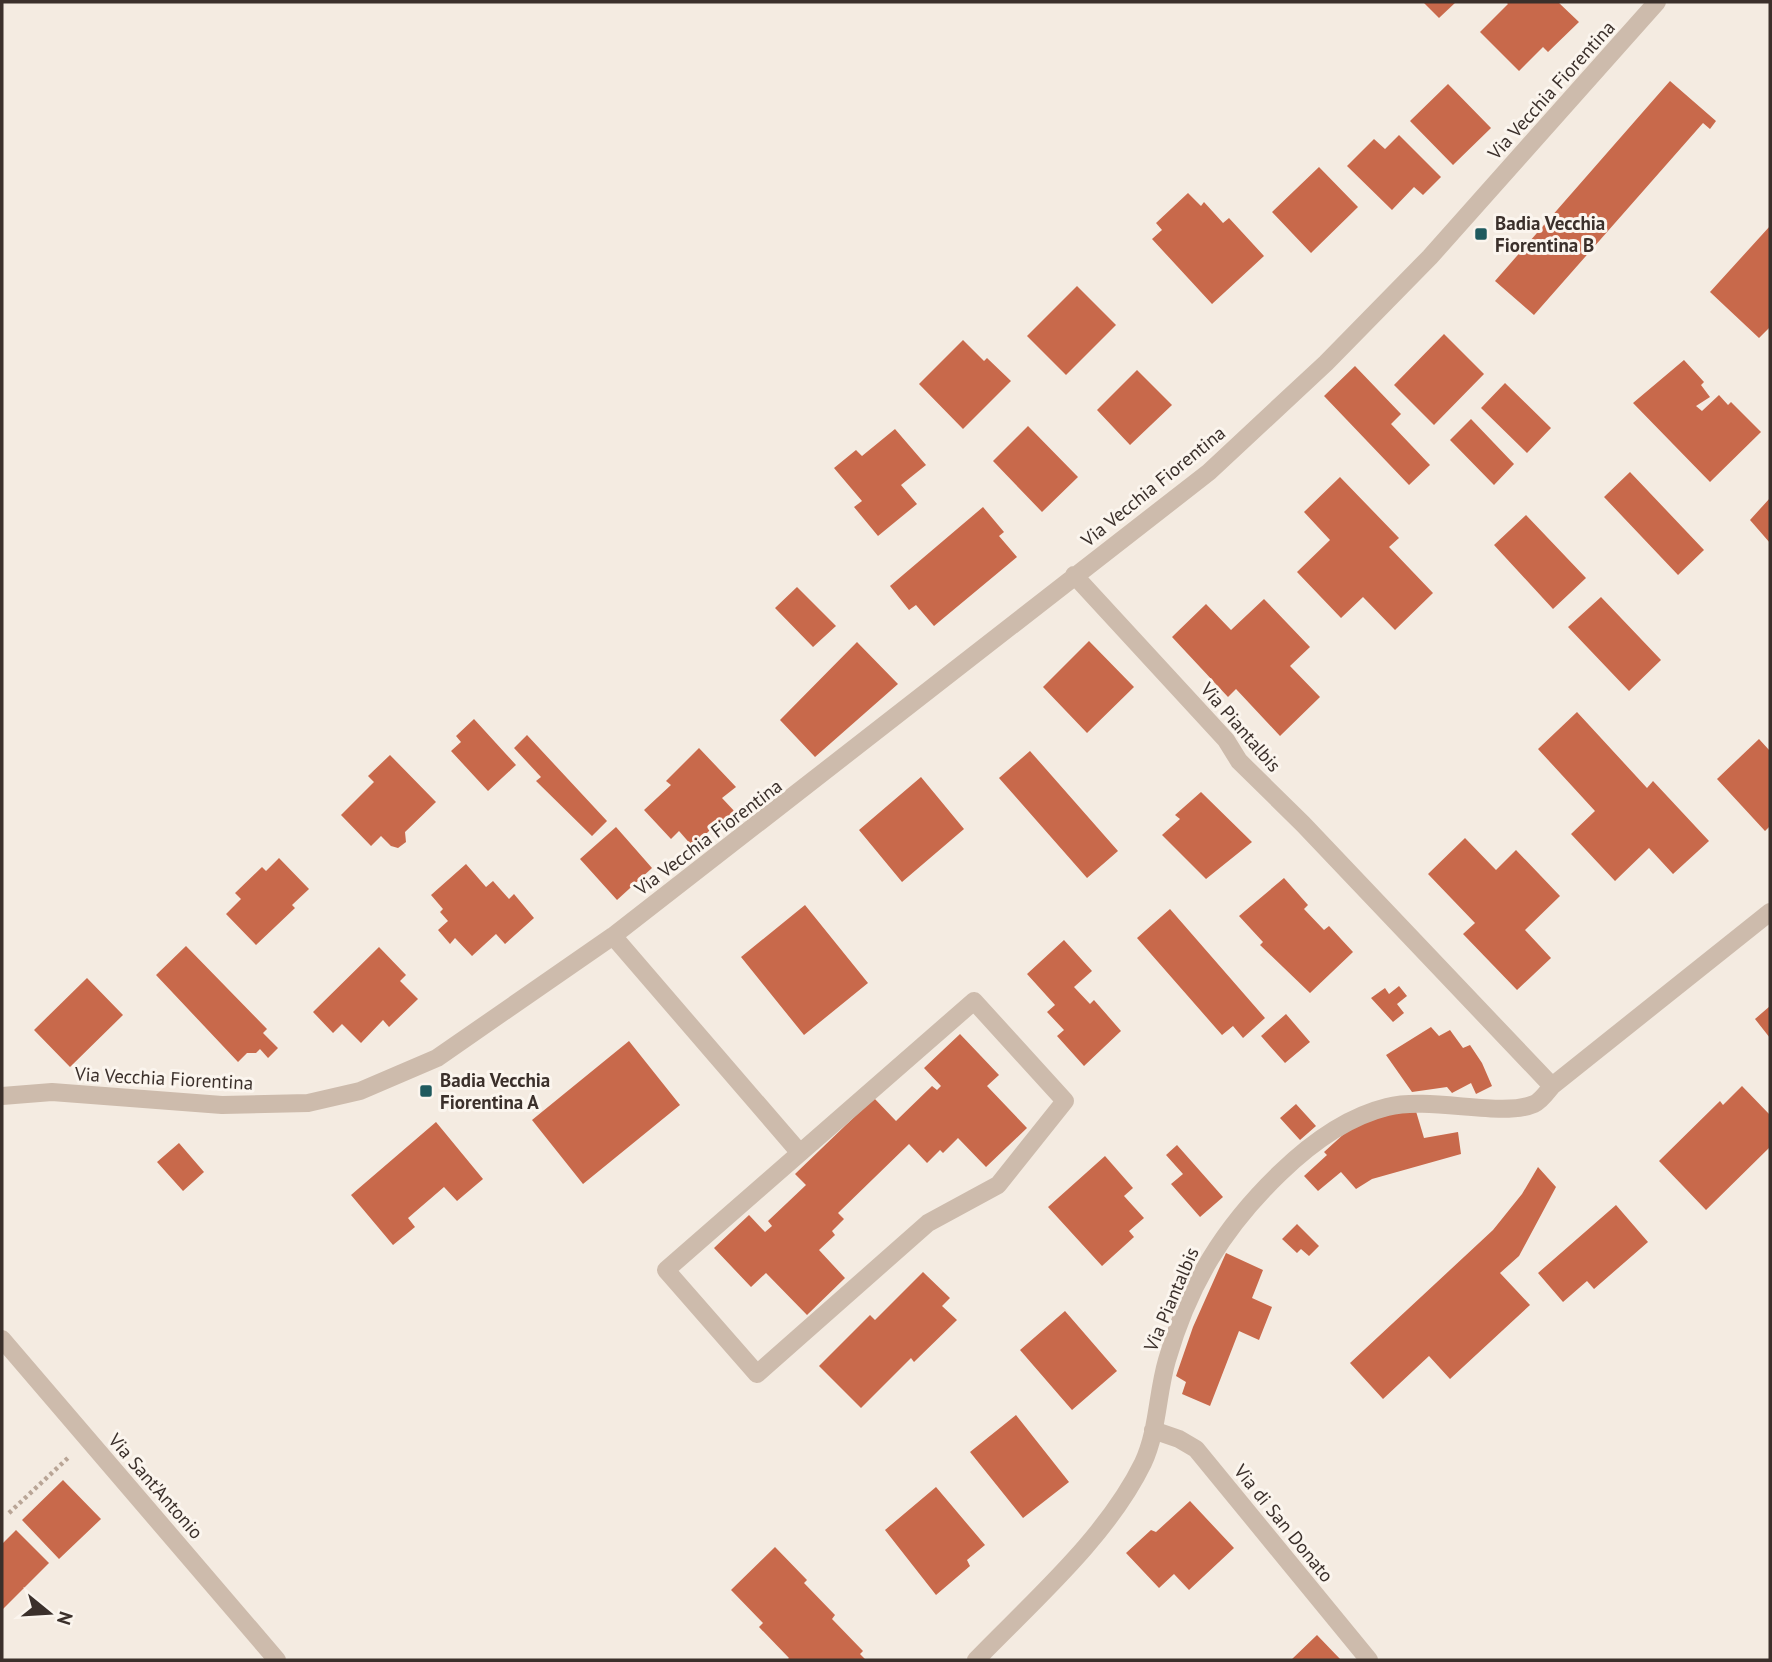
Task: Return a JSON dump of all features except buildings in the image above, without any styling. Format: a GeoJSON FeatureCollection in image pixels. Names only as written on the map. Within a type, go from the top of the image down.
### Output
{"type":"FeatureCollection","features":[{"type":"Feature","properties":{"kind":"street","name":"Via Vecchia Fiorentina"},"geometry":{"type":"LineString","coordinates":[[2,1096],[52,1092],[222,1105],[308,1103],[331,1100],[390,1081],[437,1058],[613,936],[1209,472],[1326,363],[1430,257],[1657,2]]}},
{"type":"Feature","properties":{"kind":"street","name":"Via Piantalbis"},"geometry":{"type":"LineString","coordinates":[[1074,575],[1226,740],[1239,761],[1303,824],[1552,1086]]}},
{"type":"Feature","properties":{"kind":"street","name":"Via Piantalbis"},"geometry":{"type":"LineString","coordinates":[[976,1660],[1103,1525],[1132,1484],[1144,1460],[1153,1430],[1167,1361],[1208,1260],[1248,1204],[1297,1158],[1335,1129],[1362,1115],[1389,1106],[1424,1102],[1516,1109],[1536,1104],[1552,1086],[1770,912]]}},
{"type":"Feature","properties":{"kind":"street"},"geometry":{"type":"LineString","coordinates":[[613,936],[800,1153]]}},
{"type":"Feature","properties":{"kind":"street"},"geometry":{"type":"LineString","coordinates":[[974,1001],[1065,1101],[998,1185],[928,1223],[757,1374],[666,1270],[800,1153],[974,1001]]}},
{"type":"Feature","properties":{"kind":"street","name":"Via Sant'Antonio"},"geometry":{"type":"LineString","coordinates":[[2,1339],[277,1660]]}},
{"type":"Feature","properties":{"kind":"street","name":"Via di San Donato"},"geometry":{"type":"LineString","coordinates":[[1153,1430],[1180,1439],[1196,1449],[1369,1660]]}},
{"type":"Feature","properties":{"kind":"path"},"geometry":{"type":"LineString","coordinates":[[9,1513],[88,1439]]}},
{"type":"Feature","properties":{"kind":"place","name":"Badia Vecchia Fiorentina B"},"geometry":{"type":"Point","coordinates":[1481,234]}},
{"type":"Feature","properties":{"kind":"place","name":"Badia Vecchia Fiorentina A"},"geometry":{"type":"Point","coordinates":[426,1091]}}]}
